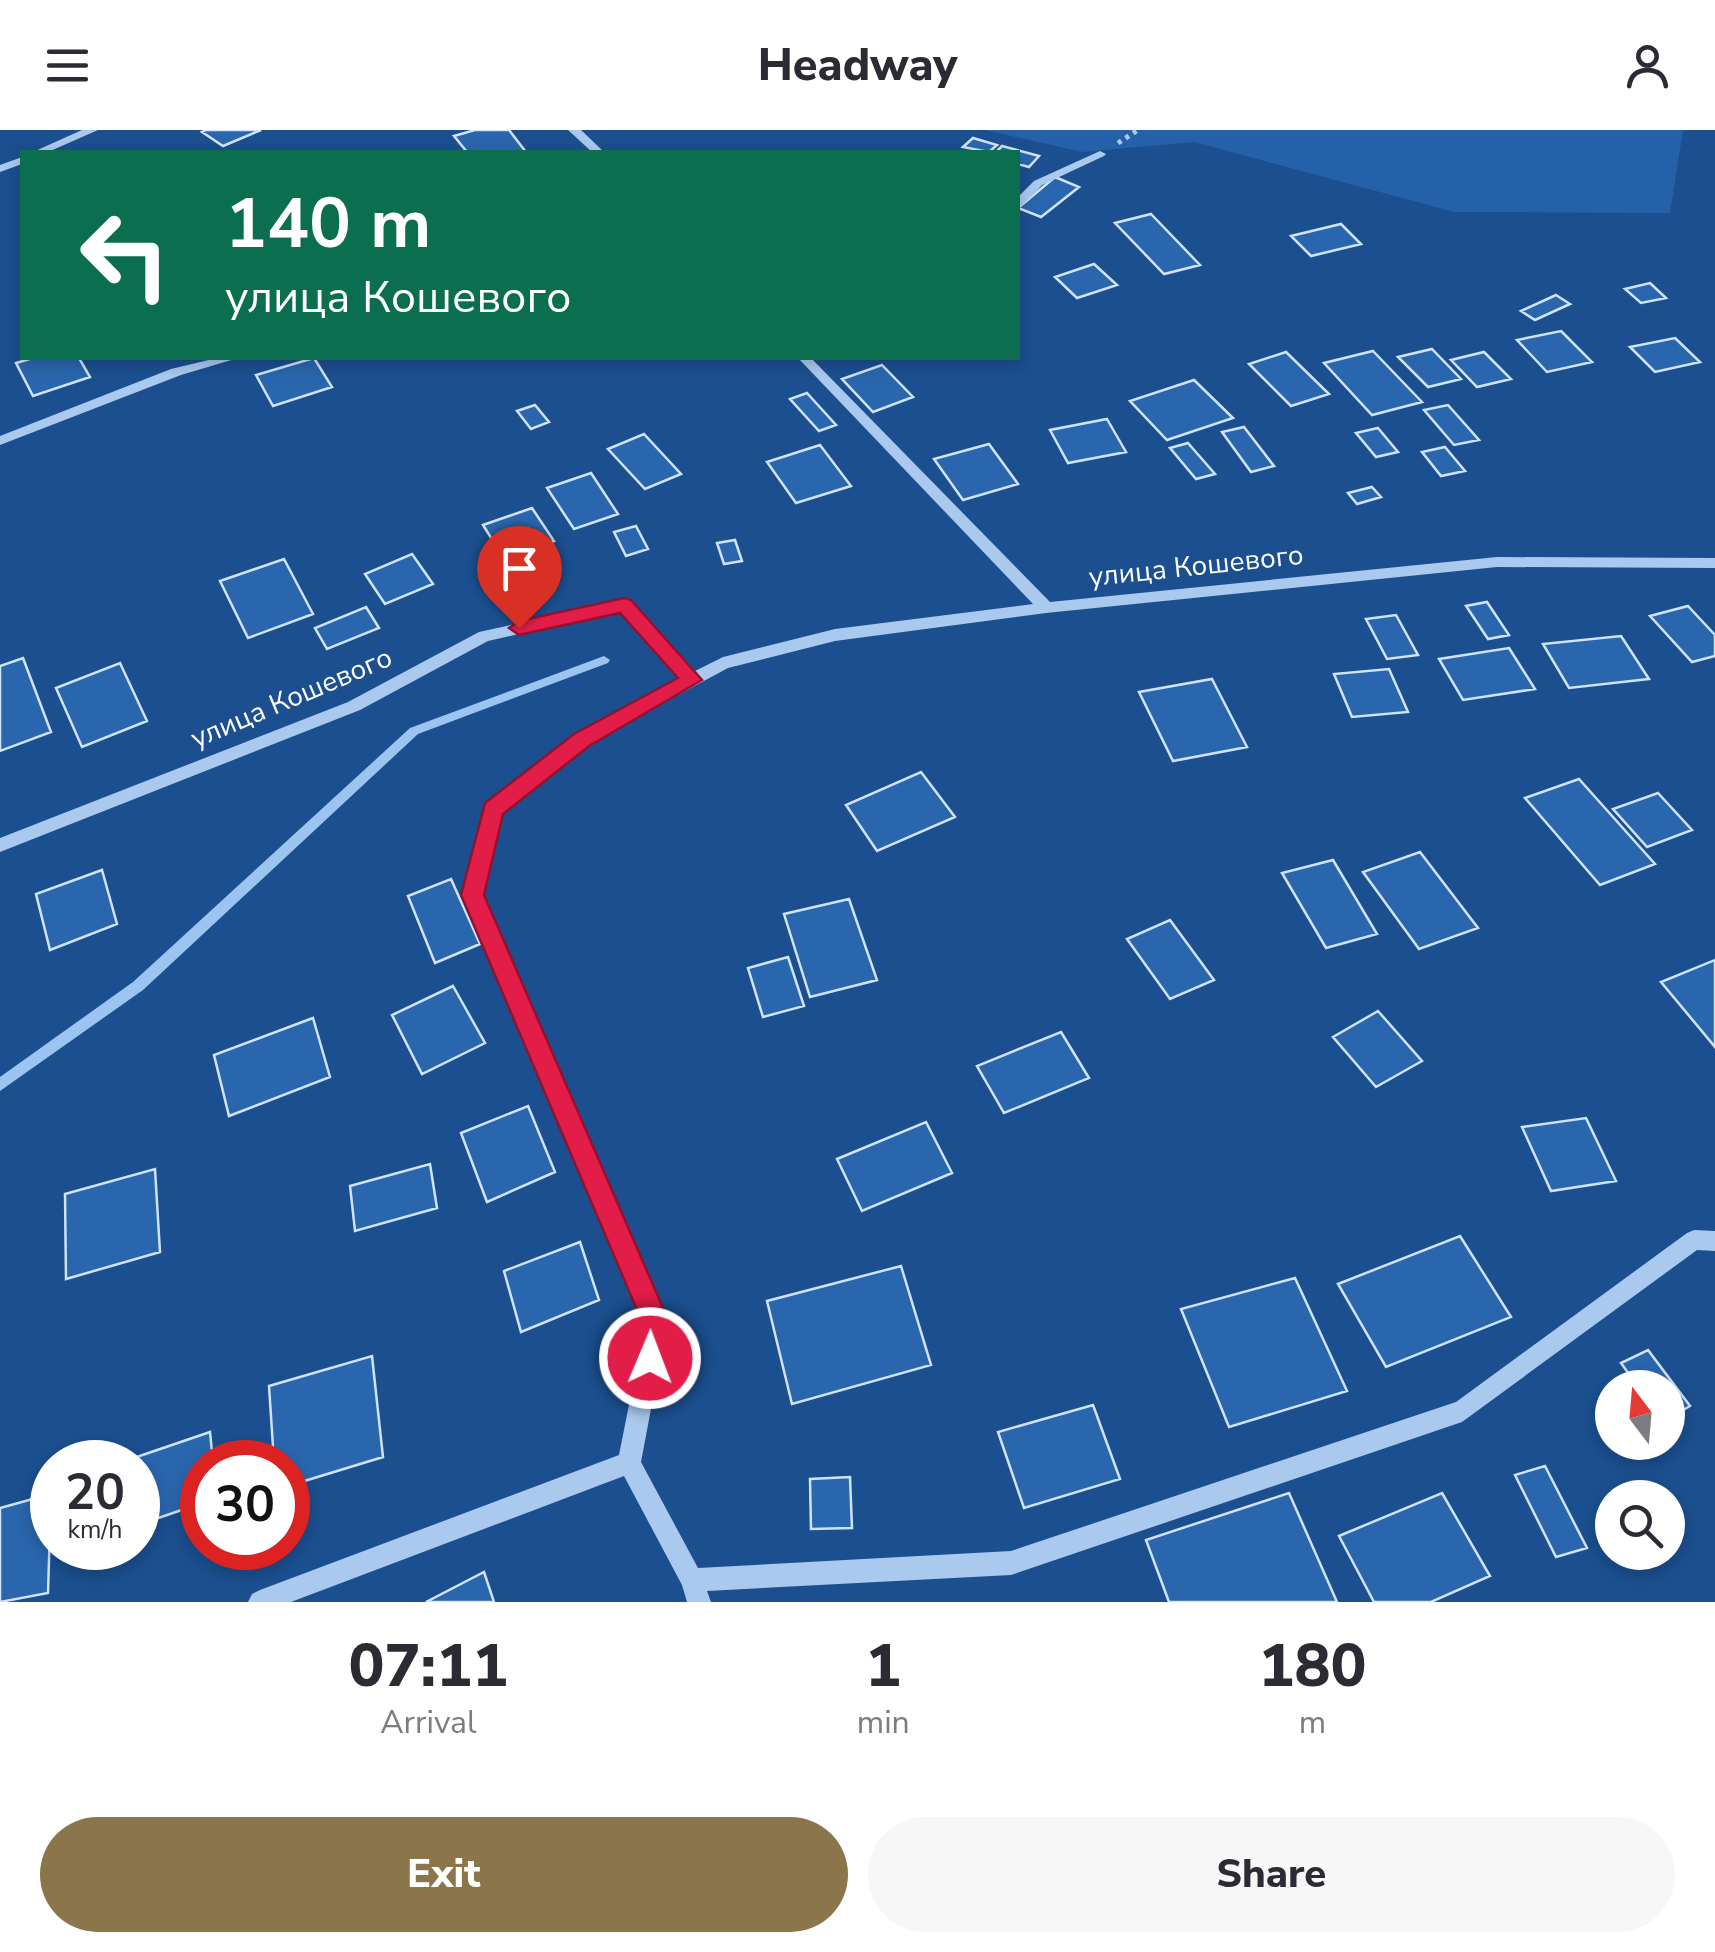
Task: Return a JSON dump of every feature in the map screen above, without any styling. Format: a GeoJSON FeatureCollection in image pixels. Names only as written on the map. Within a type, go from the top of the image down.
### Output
{"type":"FeatureCollection","features":[{"type":"Feature","properties":{"kind":"street"},"geometry":{"type":"LineString","coordinates":[[44,150],[92,130]]}},
{"type":"Feature","properties":{"kind":"street"},"geometry":{"type":"LineString","coordinates":[[574,130],[596,150]]}},
{"type":"Feature","properties":{"kind":"street"},"geometry":{"type":"LineString","coordinates":[[1020,201],[1038,183],[1100,154]]}},
{"type":"Feature","properties":{"kind":"street"},"geometry":{"type":"LineString","coordinates":[[0,441],[176,372],[223,360]]}},
{"type":"Feature","properties":{"kind":"street"},"geometry":{"type":"LineString","coordinates":[[806,360],[1046,608]]}},
{"type":"Feature","properties":{"kind":"street","name":"улица Кошевого"},"geometry":{"type":"LineString","coordinates":[[629,1463],[656,1324],[473,895],[492,809],[581,740],[723,662],[835,635],[1046,608],[1497,562],[1715,563]]}},
{"type":"Feature","properties":{"kind":"street","name":"улица Кошевого"},"geometry":{"type":"LineString","coordinates":[[0,845],[354,706],[484,636],[624,605],[692,680]]}},
{"type":"Feature","properties":{"kind":"street"},"geometry":{"type":"LineString","coordinates":[[260,1602],[629,1463],[695,1591],[1011,1563],[1462,1410],[1694,1240],[1715,1241]]}},
{"type":"Feature","properties":{"kind":"shaded area"},"geometry":{"type":"Polygon","coordinates":[[[985,130],[1683,130],[1670,213],[1454,212],[1194,142],[1082,152],[985,130]]]}},
{"type":"Feature","properties":{"kind":"building"},"geometry":{"type":"Polygon","coordinates":[[[261,130],[223,146],[202,132],[261,130]]]}},
{"type":"Feature","properties":{"kind":"building"},"geometry":{"type":"Polygon","coordinates":[[[475,130],[509,130],[524,150],[465,150],[454,136],[475,130]]]}},
{"type":"Feature","properties":{"kind":"building"},"geometry":{"type":"Polygon","coordinates":[[[973,138],[997,145],[991,150],[963,147],[973,138]]]}},
{"type":"Feature","properties":{"kind":"building"},"geometry":{"type":"Polygon","coordinates":[[[1020,151],[1039,156],[1029,167],[1020,165],[1020,151]]]}},
{"type":"Feature","properties":{"kind":"building"},"geometry":{"type":"Polygon","coordinates":[[[1055,177],[1079,187],[1041,217],[1020,206],[1055,177]]]}},
{"type":"Feature","properties":{"kind":"building"},"geometry":{"type":"Polygon","coordinates":[[[1151,214],[1200,265],[1164,274],[1115,223],[1151,214]]]}},
{"type":"Feature","properties":{"kind":"building"},"geometry":{"type":"Polygon","coordinates":[[[1341,224],[1361,244],[1311,256],[1291,236],[1341,224]]]}},
{"type":"Feature","properties":{"kind":"building"},"geometry":{"type":"Polygon","coordinates":[[[1094,264],[1117,285],[1077,298],[1055,277],[1094,264]]]}},
{"type":"Feature","properties":{"kind":"building"},"geometry":{"type":"Polygon","coordinates":[[[1650,283],[1666,298],[1641,303],[1625,289],[1650,283]]]}},
{"type":"Feature","properties":{"kind":"building"},"geometry":{"type":"Polygon","coordinates":[[[1556,295],[1570,304],[1535,320],[1521,311],[1556,295]]]}},
{"type":"Feature","properties":{"kind":"building"},"geometry":{"type":"Polygon","coordinates":[[[1561,331],[1592,362],[1547,372],[1517,340],[1561,331]]]}},
{"type":"Feature","properties":{"kind":"building"},"geometry":{"type":"Polygon","coordinates":[[[1675,338],[1700,362],[1655,372],[1630,347],[1675,338]]]}},
{"type":"Feature","properties":{"kind":"building"},"geometry":{"type":"Polygon","coordinates":[[[1432,349],[1461,379],[1428,387],[1398,357],[1432,349]]]}},
{"type":"Feature","properties":{"kind":"building"},"geometry":{"type":"Polygon","coordinates":[[[1373,351],[1422,402],[1372,415],[1324,363],[1373,351]]]}},
{"type":"Feature","properties":{"kind":"building"},"geometry":{"type":"Polygon","coordinates":[[[1286,352],[1329,394],[1291,406],[1249,364],[1286,352]]]}},
{"type":"Feature","properties":{"kind":"building"},"geometry":{"type":"Polygon","coordinates":[[[1484,352],[1511,379],[1477,387],[1451,360],[1484,352]]]}},
{"type":"Feature","properties":{"kind":"building"},"geometry":{"type":"Polygon","coordinates":[[[80,360],[90,377],[33,396],[16,363],[80,360]]]}},
{"type":"Feature","properties":{"kind":"building"},"geometry":{"type":"Polygon","coordinates":[[[315,360],[332,387],[273,406],[256,375],[315,360]]]}},
{"type":"Feature","properties":{"kind":"building"},"geometry":{"type":"Polygon","coordinates":[[[882,365],[913,397],[873,412],[842,379],[882,365]]]}},
{"type":"Feature","properties":{"kind":"building"},"geometry":{"type":"Polygon","coordinates":[[[1194,380],[1233,418],[1167,440],[1130,401],[1194,380]]]}},
{"type":"Feature","properties":{"kind":"building"},"geometry":{"type":"Polygon","coordinates":[[[807,393],[836,425],[819,431],[790,399],[807,393]]]}},
{"type":"Feature","properties":{"kind":"building"},"geometry":{"type":"Polygon","coordinates":[[[535,405],[549,422],[531,429],[517,411],[535,405]]]}},
{"type":"Feature","properties":{"kind":"building"},"geometry":{"type":"Polygon","coordinates":[[[1448,405],[1479,440],[1454,445],[1424,410],[1448,405]]]}},
{"type":"Feature","properties":{"kind":"building"},"geometry":{"type":"Polygon","coordinates":[[[1107,419],[1126,452],[1068,463],[1050,430],[1107,419]]]}},
{"type":"Feature","properties":{"kind":"building"},"geometry":{"type":"Polygon","coordinates":[[[1244,427],[1274,466],[1251,472],[1222,432],[1244,427]]]}},
{"type":"Feature","properties":{"kind":"building"},"geometry":{"type":"Polygon","coordinates":[[[1378,428],[1398,452],[1376,457],[1356,433],[1378,428]]]}},
{"type":"Feature","properties":{"kind":"building"},"geometry":{"type":"Polygon","coordinates":[[[644,434],[681,474],[645,489],[608,449],[644,434]]]}},
{"type":"Feature","properties":{"kind":"building"},"geometry":{"type":"Polygon","coordinates":[[[1188,443],[1215,474],[1196,479],[1170,448],[1188,443]]]}},
{"type":"Feature","properties":{"kind":"building"},"geometry":{"type":"Polygon","coordinates":[[[989,444],[1018,484],[963,500],[934,459],[989,444]]]}},
{"type":"Feature","properties":{"kind":"building"},"geometry":{"type":"Polygon","coordinates":[[[820,445],[851,486],[796,503],[767,462],[820,445]]]}},
{"type":"Feature","properties":{"kind":"building"},"geometry":{"type":"Polygon","coordinates":[[[1445,447],[1465,471],[1441,476],[1422,452],[1445,447]]]}},
{"type":"Feature","properties":{"kind":"building"},"geometry":{"type":"Polygon","coordinates":[[[591,473],[618,514],[574,529],[547,488],[591,473]]]}},
{"type":"Feature","properties":{"kind":"building"},"geometry":{"type":"Polygon","coordinates":[[[1372,487],[1381,497],[1357,504],[1348,493],[1372,487]]]}},
{"type":"Feature","properties":{"kind":"building"},"geometry":{"type":"Polygon","coordinates":[[[532,508],[554,541],[504,559],[483,525],[532,508]]]}},
{"type":"Feature","properties":{"kind":"building"},"geometry":{"type":"Polygon","coordinates":[[[636,526],[648,549],[626,556],[614,532],[636,526]]]}},
{"type":"Feature","properties":{"kind":"building"},"geometry":{"type":"Polygon","coordinates":[[[735,540],[742,561],[724,564],[717,543],[735,540]]]}},
{"type":"Feature","properties":{"kind":"building"},"geometry":{"type":"Polygon","coordinates":[[[412,554],[433,584],[385,604],[365,574],[412,554]]]}},
{"type":"Feature","properties":{"kind":"building"},"geometry":{"type":"Polygon","coordinates":[[[284,559],[313,614],[248,638],[220,581],[284,559]]]}},
{"type":"Feature","properties":{"kind":"building"},"geometry":{"type":"Polygon","coordinates":[[[1487,602],[1509,635],[1488,639],[1466,606],[1487,602]]]}},
{"type":"Feature","properties":{"kind":"building"},"geometry":{"type":"Polygon","coordinates":[[[1688,606],[1715,635],[1715,656],[1692,662],[1650,616],[1688,606]]]}},
{"type":"Feature","properties":{"kind":"building"},"geometry":{"type":"Polygon","coordinates":[[[366,607],[379,628],[327,649],[315,628],[366,607]]]}},
{"type":"Feature","properties":{"kind":"building"},"geometry":{"type":"Polygon","coordinates":[[[1396,615],[1418,655],[1387,659],[1366,619],[1396,615]]]}},
{"type":"Feature","properties":{"kind":"building"},"geometry":{"type":"Polygon","coordinates":[[[1621,636],[1649,679],[1569,688],[1543,644],[1621,636]]]}},
{"type":"Feature","properties":{"kind":"building"},"geometry":{"type":"Polygon","coordinates":[[[1509,648],[1535,689],[1463,700],[1439,659],[1509,648]]]}},
{"type":"Feature","properties":{"kind":"building"},"geometry":{"type":"Polygon","coordinates":[[[23,658],[51,732],[0,751],[0,666],[23,658]]]}},
{"type":"Feature","properties":{"kind":"building"},"geometry":{"type":"Polygon","coordinates":[[[120,663],[147,721],[82,747],[56,688],[120,663]]]}},
{"type":"Feature","properties":{"kind":"building"},"geometry":{"type":"Polygon","coordinates":[[[1389,669],[1408,712],[1352,717],[1334,674],[1389,669]]]}},
{"type":"Feature","properties":{"kind":"building"},"geometry":{"type":"Polygon","coordinates":[[[1212,679],[1247,747],[1173,761],[1139,692],[1212,679]]]}},
{"type":"Feature","properties":{"kind":"building"},"geometry":{"type":"Polygon","coordinates":[[[921,772],[955,817],[877,851],[846,805],[921,772]]]}},
{"type":"Feature","properties":{"kind":"building"},"geometry":{"type":"Polygon","coordinates":[[[1579,779],[1655,864],[1600,885],[1525,798],[1579,779]]]}},
{"type":"Feature","properties":{"kind":"building"},"geometry":{"type":"Polygon","coordinates":[[[1658,793],[1692,830],[1647,847],[1613,809],[1658,793]]]}},
{"type":"Feature","properties":{"kind":"building"},"geometry":{"type":"Polygon","coordinates":[[[1420,852],[1478,928],[1419,949],[1363,872],[1420,852]]]}},
{"type":"Feature","properties":{"kind":"building"},"geometry":{"type":"Polygon","coordinates":[[[1333,860],[1377,934],[1326,948],[1282,873],[1333,860]]]}},
{"type":"Feature","properties":{"kind":"building"},"geometry":{"type":"Polygon","coordinates":[[[102,870],[117,924],[50,950],[36,894],[102,870]]]}},
{"type":"Feature","properties":{"kind":"building"},"geometry":{"type":"Polygon","coordinates":[[[451,879],[480,944],[435,963],[408,896],[451,879]]]}},
{"type":"Feature","properties":{"kind":"building"},"geometry":{"type":"Polygon","coordinates":[[[849,899],[877,980],[810,997],[784,914],[849,899]]]}},
{"type":"Feature","properties":{"kind":"building"},"geometry":{"type":"Polygon","coordinates":[[[1170,920],[1214,980],[1170,999],[1127,939],[1170,920]]]}},
{"type":"Feature","properties":{"kind":"building"},"geometry":{"type":"Polygon","coordinates":[[[788,957],[804,1006],[763,1017],[748,968],[788,957]]]}},
{"type":"Feature","properties":{"kind":"building"},"geometry":{"type":"Polygon","coordinates":[[[1715,960],[1715,1047],[1661,982],[1715,960]]]}},
{"type":"Feature","properties":{"kind":"building"},"geometry":{"type":"Polygon","coordinates":[[[453,986],[485,1043],[422,1074],[392,1015],[453,986]]]}},
{"type":"Feature","properties":{"kind":"building"},"geometry":{"type":"Polygon","coordinates":[[[1378,1011],[1422,1061],[1376,1087],[1333,1037],[1378,1011]]]}},
{"type":"Feature","properties":{"kind":"building"},"geometry":{"type":"Polygon","coordinates":[[[313,1018],[330,1077],[229,1116],[214,1055],[313,1018]]]}},
{"type":"Feature","properties":{"kind":"building"},"geometry":{"type":"Polygon","coordinates":[[[1061,1032],[1089,1078],[1004,1113],[977,1066],[1061,1032]]]}},
{"type":"Feature","properties":{"kind":"building"},"geometry":{"type":"Polygon","coordinates":[[[528,1106],[555,1172],[487,1202],[461,1133],[528,1106]]]}},
{"type":"Feature","properties":{"kind":"building"},"geometry":{"type":"Polygon","coordinates":[[[1586,1118],[1616,1181],[1551,1191],[1522,1127],[1586,1118]]]}},
{"type":"Feature","properties":{"kind":"building"},"geometry":{"type":"Polygon","coordinates":[[[926,1122],[952,1173],[862,1211],[837,1159],[926,1122]]]}},
{"type":"Feature","properties":{"kind":"building"},"geometry":{"type":"Polygon","coordinates":[[[430,1164],[437,1208],[355,1231],[350,1186],[430,1164]]]}},
{"type":"Feature","properties":{"kind":"building"},"geometry":{"type":"Polygon","coordinates":[[[155,1169],[160,1252],[66,1279],[65,1194],[155,1169]]]}},
{"type":"Feature","properties":{"kind":"building"},"geometry":{"type":"Polygon","coordinates":[[[1460,1236],[1511,1317],[1386,1367],[1338,1284],[1460,1236]]]}},
{"type":"Feature","properties":{"kind":"building"},"geometry":{"type":"Polygon","coordinates":[[[580,1242],[599,1300],[521,1332],[504,1271],[580,1242]]]}},
{"type":"Feature","properties":{"kind":"building"},"geometry":{"type":"Polygon","coordinates":[[[901,1266],[931,1365],[792,1404],[767,1301],[901,1266]]]}},
{"type":"Feature","properties":{"kind":"building"},"geometry":{"type":"Polygon","coordinates":[[[1295,1278],[1347,1391],[1229,1427],[1181,1309],[1295,1278]]]}},
{"type":"Feature","properties":{"kind":"building"},"geometry":{"type":"Polygon","coordinates":[[[1648,1350],[1663,1370],[1626,1370],[1621,1363],[1648,1350]]]}},
{"type":"Feature","properties":{"kind":"building"},"geometry":{"type":"Polygon","coordinates":[[[372,1356],[383,1457],[310,1479],[310,1440],[273,1440],[269,1386],[372,1356]]]}},
{"type":"Feature","properties":{"kind":"building"},"geometry":{"type":"Polygon","coordinates":[[[1093,1405],[1120,1479],[1024,1508],[998,1432],[1093,1405]]]}},
{"type":"Feature","properties":{"kind":"building"},"geometry":{"type":"Polygon","coordinates":[[[210,1432],[211,1440],[187,1440],[210,1432]]]}},
{"type":"Feature","properties":{"kind":"building"},"geometry":{"type":"Polygon","coordinates":[[[180,1442],[180,1511],[160,1517],[160,1449],[180,1442]]]}},
{"type":"Feature","properties":{"kind":"building"},"geometry":{"type":"Polygon","coordinates":[[[1545,1466],[1587,1548],[1556,1557],[1515,1475],[1545,1466]]]}},
{"type":"Feature","properties":{"kind":"building"},"geometry":{"type":"Polygon","coordinates":[[[850,1477],[852,1528],[811,1529],[810,1479],[850,1477]]]}},
{"type":"Feature","properties":{"kind":"building"},"geometry":{"type":"Polygon","coordinates":[[[1289,1493],[1337,1602],[1169,1602],[1146,1540],[1289,1493]]]}},
{"type":"Feature","properties":{"kind":"building"},"geometry":{"type":"Polygon","coordinates":[[[1442,1493],[1490,1576],[1431,1602],[1374,1602],[1339,1536],[1442,1493]]]}},
{"type":"Feature","properties":{"kind":"building"},"geometry":{"type":"Polygon","coordinates":[[[30,1500],[30,1570],[49,1570],[48,1593],[0,1602],[0,1508],[30,1500]]]}},
{"type":"Feature","properties":{"kind":"building"},"geometry":{"type":"Polygon","coordinates":[[[484,1572],[494,1602],[426,1602],[484,1572]]]}},
{"type":"Feature","properties":{"kind":"waterway"},"geometry":{"type":"LineString","coordinates":[[0,1085],[138,986],[414,731],[604,660]]}},
{"type":"Feature","properties":{"kind":"route"},"geometry":{"type":"LineString","coordinates":[[519,628],[624,605],[692,680],[581,740],[492,809],[473,895],[656,1324],[650,1358]]}}]}
